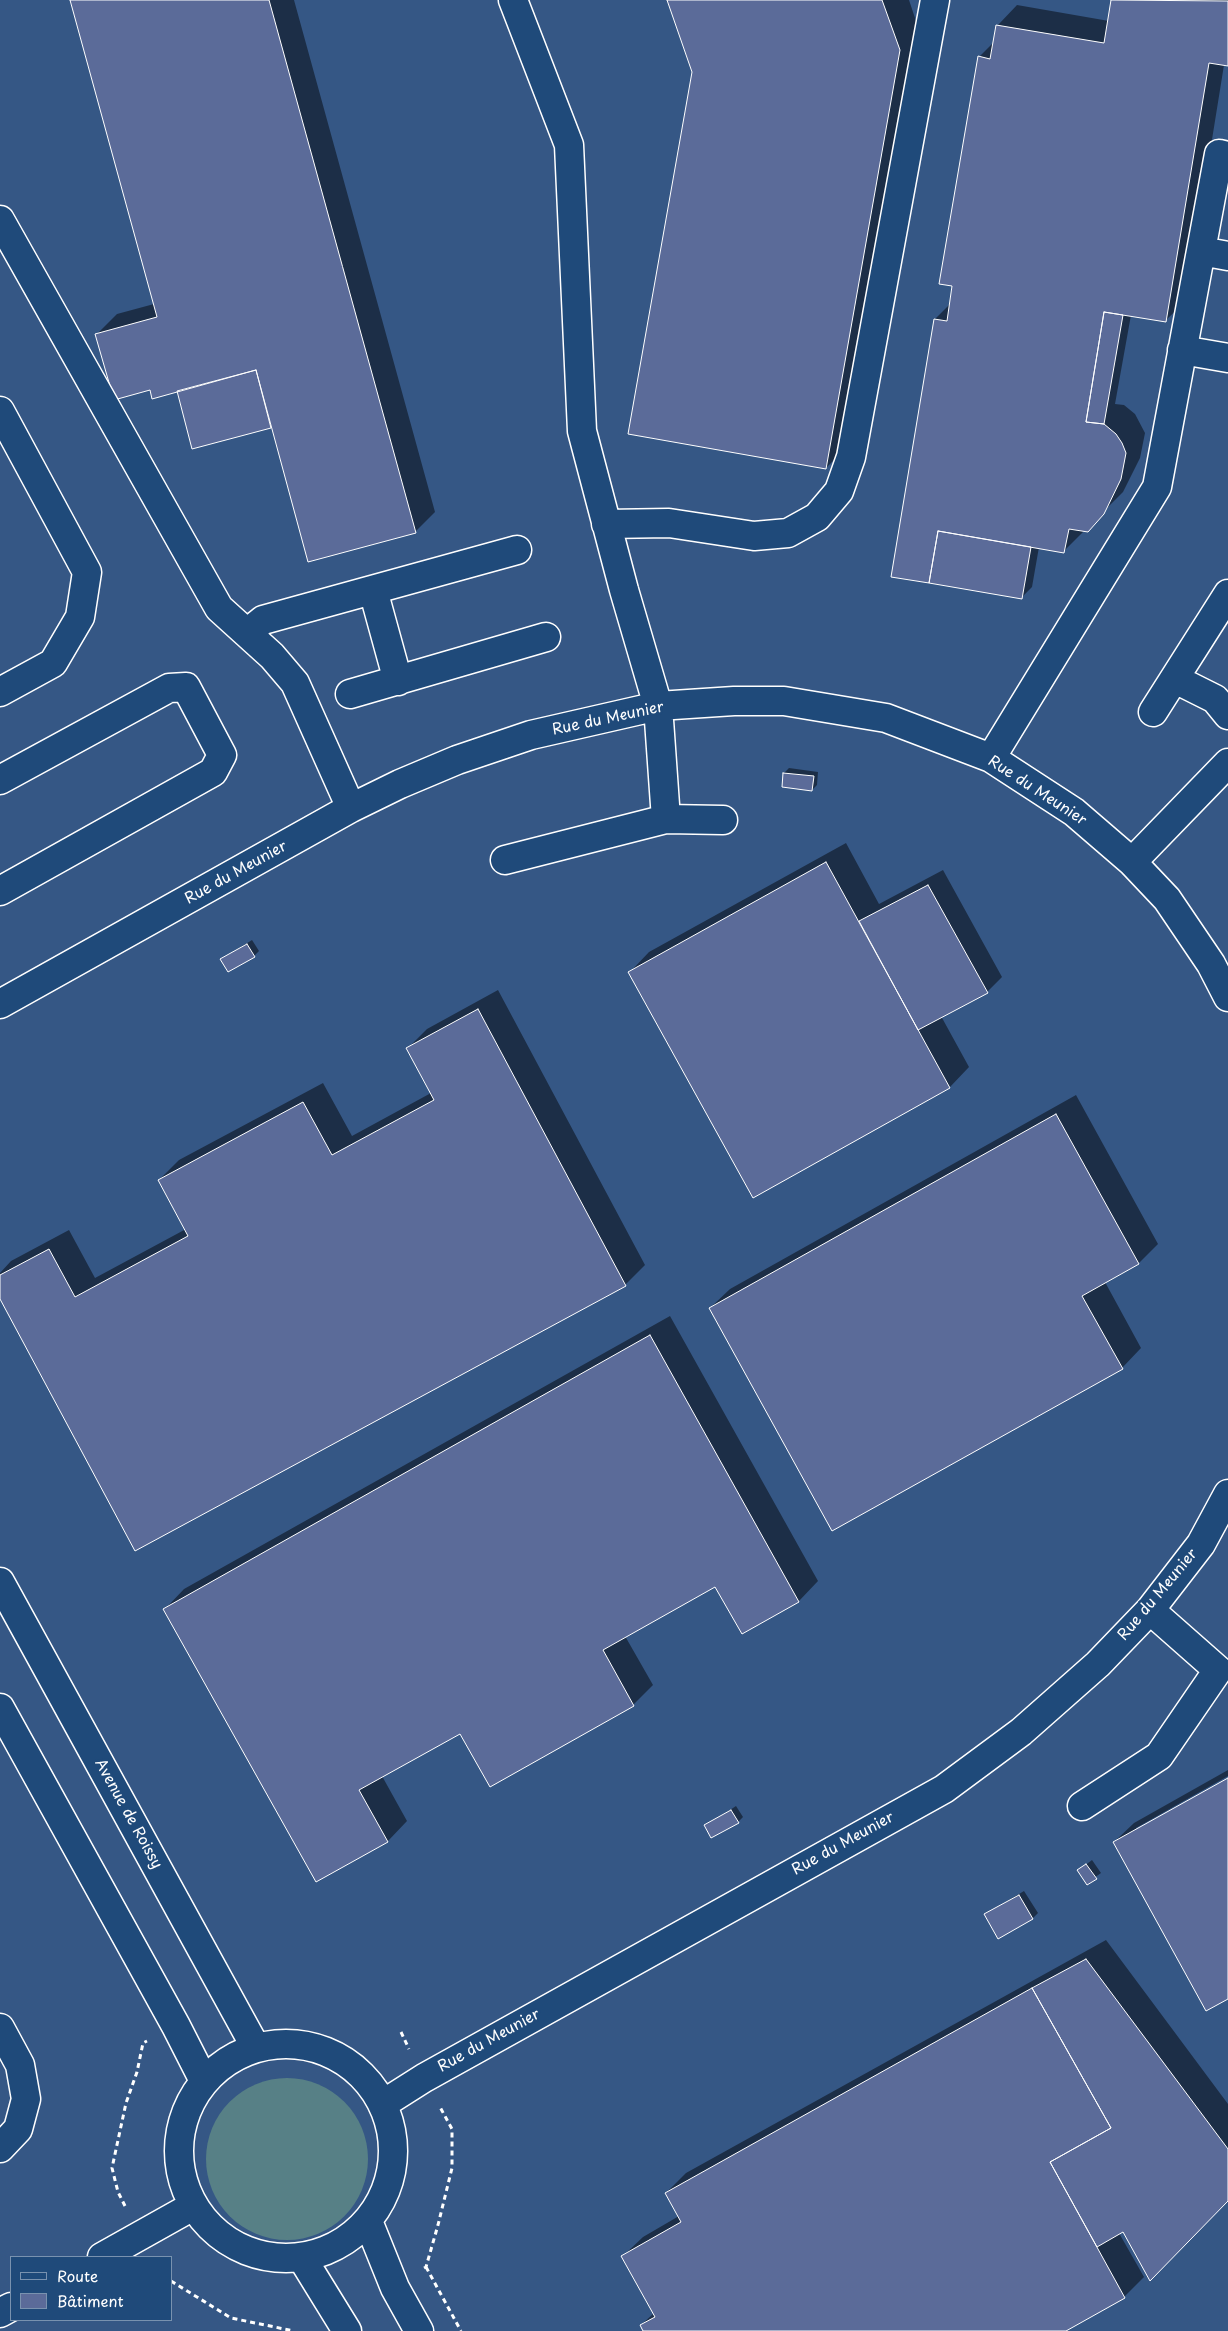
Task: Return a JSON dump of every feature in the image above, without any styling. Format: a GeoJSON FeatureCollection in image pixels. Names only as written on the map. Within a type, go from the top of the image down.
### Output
{"type":"FeatureCollection","features":[{"type":"Feature","properties":{"kind":"street"},"geometry":{"type":"LineString","coordinates":[[513,0],[569,145],[582,431],[606,524],[658,706],[666,819]]}},
{"type":"Feature","properties":{"kind":"street"},"geometry":{"type":"LineString","coordinates":[[606,524],[669,523],[754,536],[788,533],[817,517],[838,491],[851,456],[935,0]]}},
{"type":"Feature","properties":{"kind":"street"},"geometry":{"type":"LineString","coordinates":[[991,758],[1157,487],[1219,154],[1228,156]]}},
{"type":"Feature","properties":{"kind":"street"},"geometry":{"type":"LineString","coordinates":[[0,220],[218,608],[272,656],[295,683],[352,808]]}},
{"type":"Feature","properties":{"kind":"street"},"geometry":{"type":"LineString","coordinates":[[1201,251],[1228,256]]}},
{"type":"Feature","properties":{"kind":"street"},"geometry":{"type":"LineString","coordinates":[[1182,350],[1228,358]]}},
{"type":"Feature","properties":{"kind":"street"},"geometry":{"type":"LineString","coordinates":[[0,411],[87,572],[80,617],[53,663],[0,692]]}},
{"type":"Feature","properties":{"kind":"street"},"geometry":{"type":"LineString","coordinates":[[247,633],[263,620],[517,550]]}},
{"type":"Feature","properties":{"kind":"street"},"geometry":{"type":"LineString","coordinates":[[373,590],[398,680]]}},
{"type":"Feature","properties":{"kind":"street"},"geometry":{"type":"LineString","coordinates":[[1153,712],[1228,594]]}},
{"type":"Feature","properties":{"kind":"street"},"geometry":{"type":"LineString","coordinates":[[350,694],[546,637]]}},
{"type":"Feature","properties":{"kind":"street"},"geometry":{"type":"LineString","coordinates":[[1174,678],[1215,699],[1228,714]]}},
{"type":"Feature","properties":{"kind":"street"},"geometry":{"type":"LineString","coordinates":[[0,780],[169,688],[186,686],[222,755],[213,772],[0,891]]}},
{"type":"Feature","properties":{"kind":"street","name":"Rue du Meunier"},"geometry":{"type":"LineString","coordinates":[[0,1004],[352,808],[400,784],[457,760],[531,736],[658,706],[734,701],[784,701],[886,718],[991,758],[1074,812],[1132,862],[1167,899],[1210,964],[1228,997]]}},
{"type":"Feature","properties":{"kind":"street"},"geometry":{"type":"LineString","coordinates":[[1132,862],[1228,763]]}},
{"type":"Feature","properties":{"kind":"street"},"geometry":{"type":"LineString","coordinates":[[505,860],[666,819],[723,820]]}},
{"type":"Feature","properties":{"kind":"street","name":"Rue du Meunier"},"geometry":{"type":"LineString","coordinates":[[383,2104],[424,2078],[944,1789],[1021,1732],[1098,1664],[1150,1610],[1201,1544],[1228,1494]]}},
{"type":"Feature","properties":{"kind":"street","name":"Avenue de Roissy"},"geometry":{"type":"LineString","coordinates":[[0,1582],[256,2048]]}},
{"type":"Feature","properties":{"kind":"street"},"geometry":{"type":"LineString","coordinates":[[1082,1806],[1159,1756],[1223,1668],[1150,1610]]}},
{"type":"Feature","properties":{"kind":"street"},"geometry":{"type":"LineString","coordinates":[[0,1708],[176,2026],[204,2081]]}},
{"type":"Feature","properties":{"kind":"street"},"geometry":{"type":"LineString","coordinates":[[0,2028],[20,2064],[26,2099],[18,2129],[0,2148]]}},
{"type":"Feature","properties":{"kind":"street"},"geometry":{"type":"LineString","coordinates":[[286,2043],[316,2048],[343,2060],[367,2079],[383,2104],[393,2134],[393,2165],[385,2195],[368,2221],[350,2239],[327,2251],[302,2258],[270,2258],[240,2249],[214,2231],[193,2206],[182,2175],[179,2142],[187,2110],[204,2081],[237,2055],[256,2048],[286,2043]]}},
{"type":"Feature","properties":{"kind":"street"},"geometry":{"type":"LineString","coordinates":[[104,2256],[193,2206]]}},
{"type":"Feature","properties":{"kind":"street"},"geometry":{"type":"LineString","coordinates":[[368,2221],[395,2288],[419,2331]]}},
{"type":"Feature","properties":{"kind":"street"},"geometry":{"type":"LineString","coordinates":[[302,2258],[347,2331]]}},
{"type":"Feature","properties":{"kind":"path"},"geometry":{"type":"LineString","coordinates":[[140,2236],[118,2192],[112,2168],[113,2160],[126,2103],[137,2072],[143,2044],[176,2026]]}},
{"type":"Feature","properties":{"kind":"path"},"geometry":{"type":"LineString","coordinates":[[395,2288],[426,2267],[452,2168],[452,2129],[401,2032]]}},
{"type":"Feature","properties":{"kind":"path"},"geometry":{"type":"LineString","coordinates":[[426,2267],[461,2331]]}},
{"type":"Feature","properties":{"kind":"path"},"geometry":{"type":"LineString","coordinates":[[172,2282],[231,2318],[294,2331]]}},
{"type":"Feature","properties":{"kind":"shaded area"},"geometry":{"type":"Polygon","coordinates":[[[0,0],[1228,0],[1228,2331],[0,2331],[0,0]]]}},
{"type":"Feature","properties":{"kind":"green space"},"geometry":{"type":"Polygon","coordinates":[[[279,2078],[295,2078],[318,2084],[338,2096],[350,2108],[362,2128],[368,2151],[368,2167],[362,2190],[350,2210],[338,2222],[318,2234],[295,2240],[279,2240],[256,2234],[236,2222],[224,2210],[212,2190],[206,2167],[206,2151],[212,2128],[224,2108],[236,2096],[256,2084],[279,2078]]]}},
{"type":"Feature","properties":{"kind":"building"},"geometry":{"type":"Polygon","coordinates":[[[70,0],[269,0],[416,533],[308,562],[256,370],[152,399],[150,390],[114,400],[95,334],[157,317],[70,0]]]}},
{"type":"Feature","properties":{"kind":"building"},"geometry":{"type":"Polygon","coordinates":[[[667,0],[882,0],[900,50],[826,469],[628,434],[692,72],[667,0]]]}},
{"type":"Feature","properties":{"kind":"building"},"geometry":{"type":"Polygon","coordinates":[[[1111,0],[1228,1],[1228,66],[1209,63],[1166,322],[1104,312],[1086,422],[1104,424],[1116,434],[1122,443],[1126,453],[1121,479],[1104,514],[1088,532],[1069,529],[1064,553],[938,531],[929,583],[891,577],[934,319],[947,321],[952,286],[939,284],[978,56],[990,59],[996,25],[1104,43],[1111,0]]]}},
{"type":"Feature","properties":{"kind":"building"},"geometry":{"type":"Polygon","coordinates":[[[1104,312],[1123,315],[1104,424],[1086,422],[1104,312]]]}},
{"type":"Feature","properties":{"kind":"building"},"geometry":{"type":"Polygon","coordinates":[[[256,370],[271,428],[192,449],[177,391],[256,370]]]}},
{"type":"Feature","properties":{"kind":"building"},"geometry":{"type":"Polygon","coordinates":[[[938,531],[1031,547],[1022,599],[929,583],[938,531]]]}},
{"type":"Feature","properties":{"kind":"building"},"geometry":{"type":"Polygon","coordinates":[[[783,773],[814,776],[812,791],[782,787],[783,773]]]}},
{"type":"Feature","properties":{"kind":"building"},"geometry":{"type":"Polygon","coordinates":[[[826,862],[950,1088],[753,1198],[628,972],[826,862]]]}},
{"type":"Feature","properties":{"kind":"building"},"geometry":{"type":"Polygon","coordinates":[[[928,885],[988,993],[918,1030],[859,921],[928,885]]]}},
{"type":"Feature","properties":{"kind":"building"},"geometry":{"type":"Polygon","coordinates":[[[247,944],[255,957],[228,972],[220,959],[247,944]]]}},
{"type":"Feature","properties":{"kind":"building"},"geometry":{"type":"Polygon","coordinates":[[[478,1009],[626,1286],[135,1551],[0,1299],[0,1275],[49,1249],[75,1297],[188,1236],[158,1180],[303,1102],[332,1155],[434,1100],[406,1048],[478,1009]]]}},
{"type":"Feature","properties":{"kind":"building"},"geometry":{"type":"Polygon","coordinates":[[[1056,1114],[1139,1264],[1082,1296],[1123,1369],[832,1531],[709,1308],[1056,1114]]]}},
{"type":"Feature","properties":{"kind":"building"},"geometry":{"type":"Polygon","coordinates":[[[650,1335],[799,1602],[742,1634],[715,1587],[603,1650],[634,1706],[490,1787],[460,1734],[359,1790],[388,1842],[316,1882],[163,1609],[650,1335]]]}},
{"type":"Feature","properties":{"kind":"building"},"geometry":{"type":"Polygon","coordinates":[[[1228,1778],[1228,1999],[1206,2011],[1113,1842],[1228,1778]]]}},
{"type":"Feature","properties":{"kind":"building"},"geometry":{"type":"Polygon","coordinates":[[[731,1810],[739,1823],[711,1838],[704,1825],[731,1810]]]}},
{"type":"Feature","properties":{"kind":"building"},"geometry":{"type":"Polygon","coordinates":[[[1086,1864],[1097,1879],[1087,1885],[1077,1870],[1086,1864]]]}},
{"type":"Feature","properties":{"kind":"building"},"geometry":{"type":"Polygon","coordinates":[[[1019,1895],[1033,1919],[998,1939],[984,1914],[1019,1895]]]}},
{"type":"Feature","properties":{"kind":"building"},"geometry":{"type":"Polygon","coordinates":[[[1086,1959],[1228,2149],[1228,2201],[1150,2281],[1123,2232],[1097,2247],[1050,2162],[1111,2128],[1032,1988],[1086,1959]]]}},
{"type":"Feature","properties":{"kind":"building"},"geometry":{"type":"Polygon","coordinates":[[[1032,1988],[1111,2128],[1050,2162],[1125,2298],[1066,2331],[643,2331],[640,2325],[655,2317],[621,2256],[681,2222],[665,2193],[1032,1988]]]}}]}
